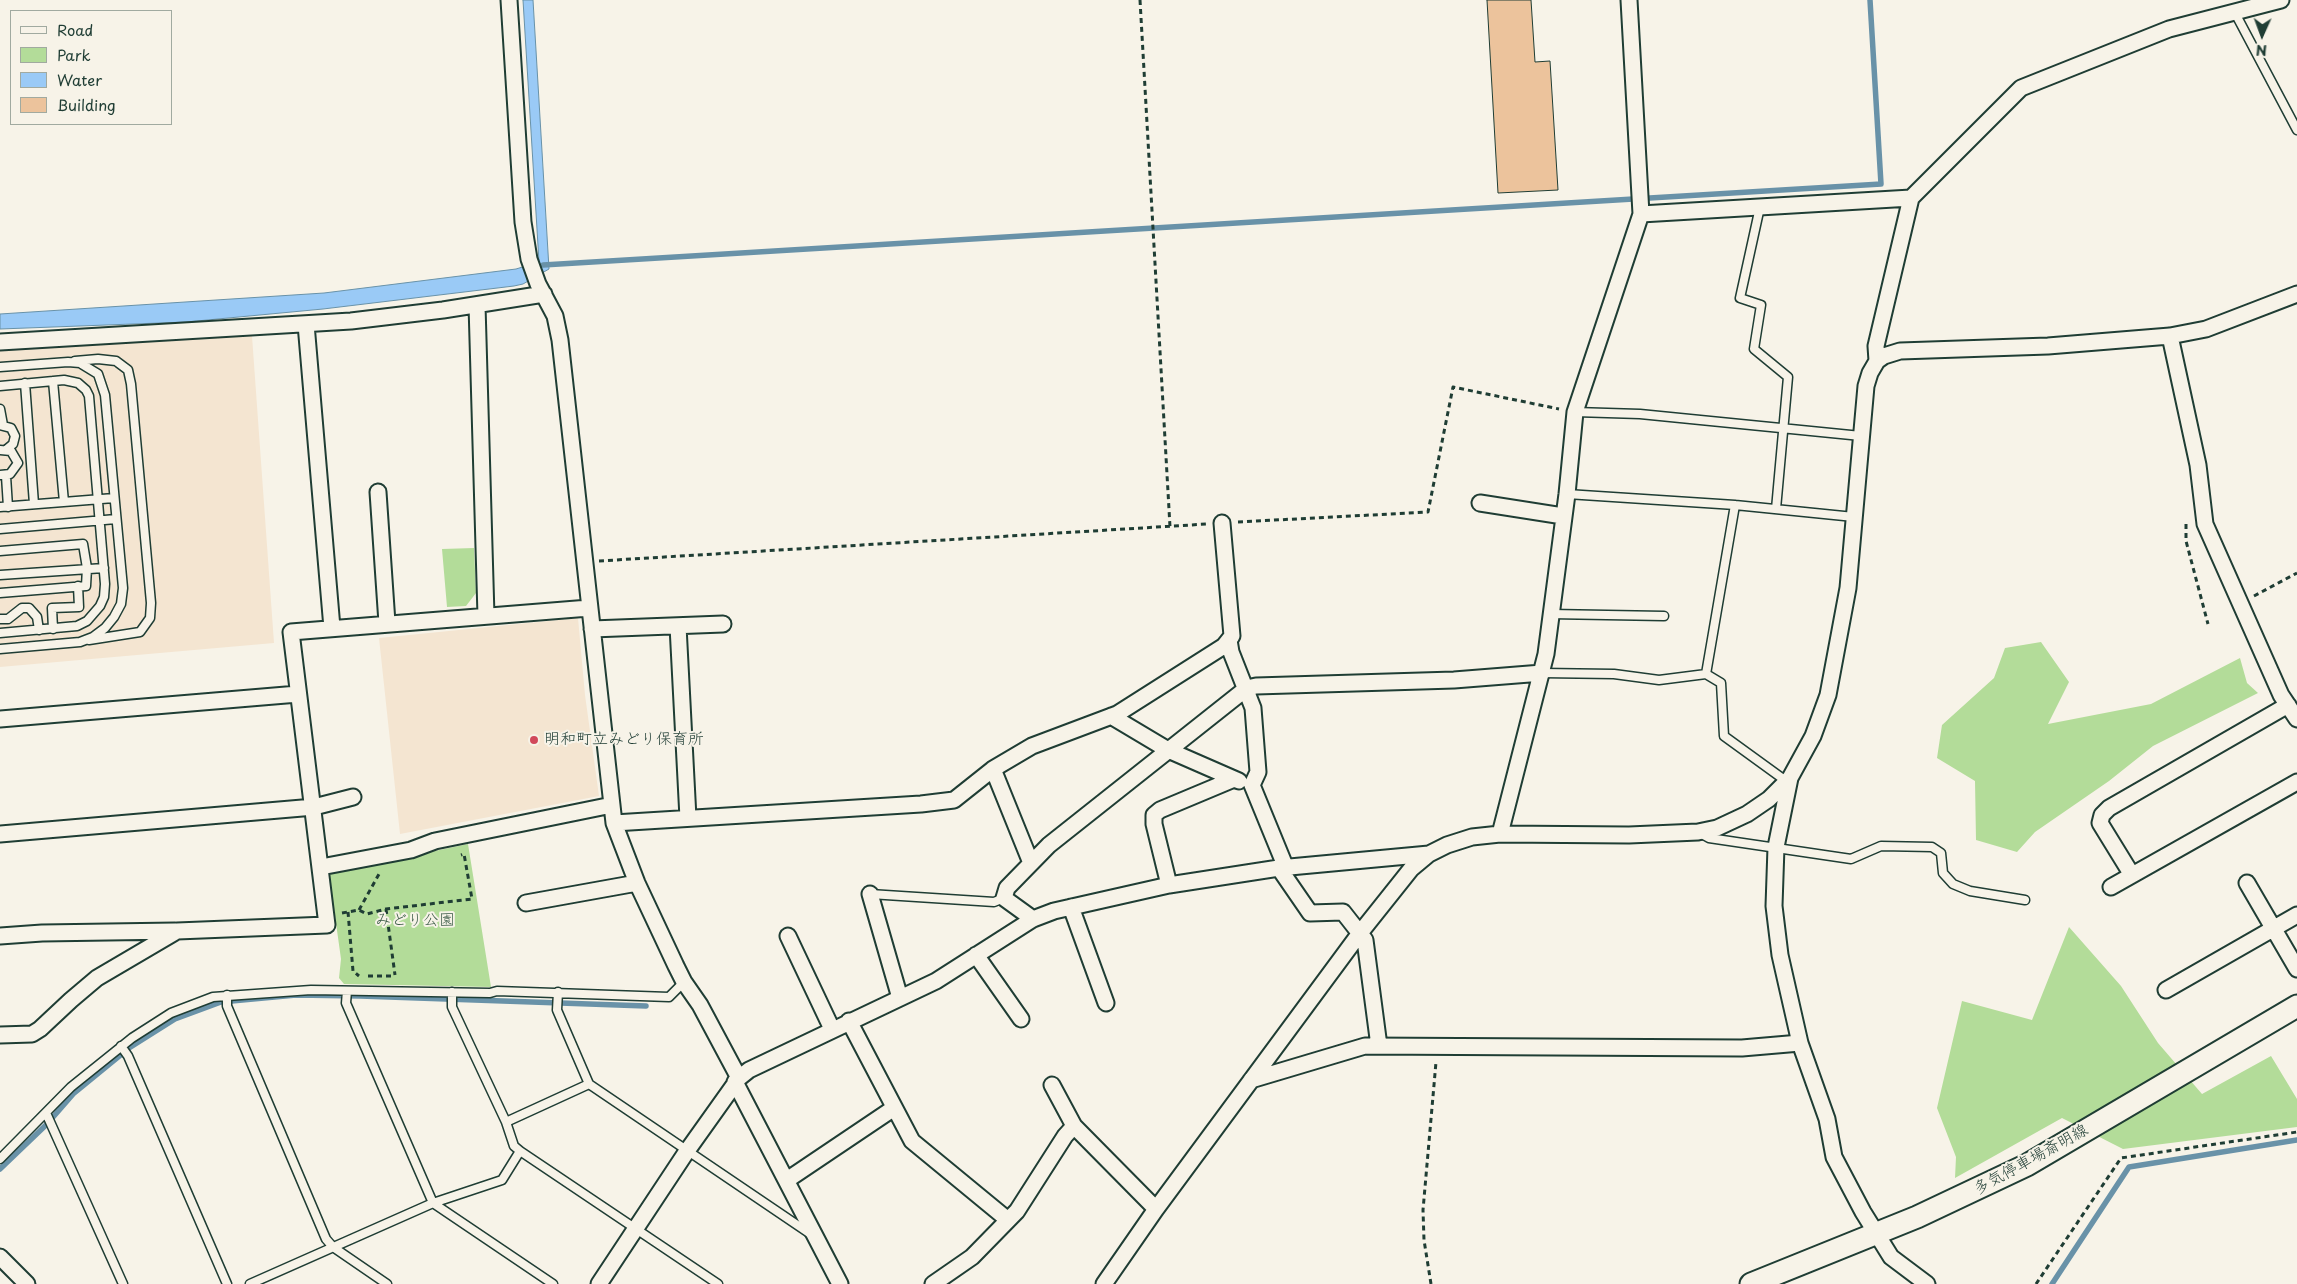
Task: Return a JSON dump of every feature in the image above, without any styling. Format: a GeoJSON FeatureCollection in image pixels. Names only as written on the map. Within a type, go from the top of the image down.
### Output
{"type":"FeatureCollection","features":[{"type":"Feature","properties":{"kind":"main road","name":"多気停車場斎明線"},"geometry":{"type":"LineString","coordinates":[[1751,1284],[1877,1234],[1965,1196],[2027,1165],[2297,1006]]}},
{"type":"Feature","properties":{"kind":"street"},"geometry":{"type":"LineString","coordinates":[[509,0],[523,222],[529,259],[541,289],[555,316],[560,340],[614,823],[637,883],[684,982],[700,1005],[840,1284]]}},
{"type":"Feature","properties":{"kind":"street"},"geometry":{"type":"LineString","coordinates":[[1500,834],[1542,673],[1564,516],[1575,412],[1641,213],[1629,0]]}},
{"type":"Feature","properties":{"kind":"street"},"geometry":{"type":"LineString","coordinates":[[1877,362],[1876,346],[1911,198],[2021,88],[2233,6],[2281,0]]}},
{"type":"Feature","properties":{"kind":"street"},"geometry":{"type":"LineString","coordinates":[[1641,213],[1911,198]]}},
{"type":"Feature","properties":{"kind":"street"},"geometry":{"type":"LineString","coordinates":[[0,342],[378,319],[477,305],[541,289]]}},
{"type":"Feature","properties":{"kind":"street"},"geometry":{"type":"LineString","coordinates":[[1104,1284],[1156,1209],[1360,932],[1411,869],[1429,854],[1447,845],[1472,837],[1500,834],[1629,835],[1698,832],[1716,828],[1747,814],[1770,799],[1788,780],[1813,736],[1828,695],[1848,588],[1860,436],[1866,386],[1877,362],[1884,356],[1900,351],[2048,346],[2170,336],[2206,329],[2297,294]]}},
{"type":"Feature","properties":{"kind":"street"},"geometry":{"type":"LineString","coordinates":[[477,305],[486,616]]}},
{"type":"Feature","properties":{"kind":"street"},"geometry":{"type":"LineString","coordinates":[[306,324],[332,628]]}},
{"type":"Feature","properties":{"kind":"street"},"geometry":{"type":"LineString","coordinates":[[2170,336],[2198,465],[2205,524],[2281,695],[2297,720]]}},
{"type":"Feature","properties":{"kind":"street"},"geometry":{"type":"LineString","coordinates":[[378,492],[387,623]]}},
{"type":"Feature","properties":{"kind":"street"},"geometry":{"type":"LineString","coordinates":[[1480,502],[1564,516]]}},
{"type":"Feature","properties":{"kind":"street"},"geometry":{"type":"LineString","coordinates":[[614,823],[921,804],[954,800],[993,769],[1032,746],[1111,716],[1224,646],[1232,636],[1222,523]]}},
{"type":"Feature","properties":{"kind":"street"},"geometry":{"type":"LineString","coordinates":[[0,936],[42,933],[177,931],[327,925],[291,632],[589,608]]}},
{"type":"Feature","properties":{"kind":"street"},"geometry":{"type":"LineString","coordinates":[[592,629],[723,624]]}},
{"type":"Feature","properties":{"kind":"street"},"geometry":{"type":"LineString","coordinates":[[678,626],[688,818]]}},
{"type":"Feature","properties":{"kind":"street"},"geometry":{"type":"LineString","coordinates":[[1229,640],[1253,708],[1258,772],[1252,785],[1283,868],[1310,913],[1343,912],[1365,940],[1379,1046]]}},
{"type":"Feature","properties":{"kind":"street"},"geometry":{"type":"LineString","coordinates":[[1032,919],[1004,898],[1007,888],[1049,845],[1247,688],[1256,686],[1454,680],[1542,673]]}},
{"type":"Feature","properties":{"kind":"street"},"geometry":{"type":"LineString","coordinates":[[0,719],[298,694]]}},
{"type":"Feature","properties":{"kind":"street"},"geometry":{"type":"LineString","coordinates":[[2132,876],[2100,823],[2102,815],[2108,808],[2288,705]]}},
{"type":"Feature","properties":{"kind":"street"},"geometry":{"type":"LineString","coordinates":[[1111,716],[1168,750],[1252,785]]}},
{"type":"Feature","properties":{"kind":"street"},"geometry":{"type":"LineString","coordinates":[[993,769],[1031,863]]}},
{"type":"Feature","properties":{"kind":"street"},"geometry":{"type":"LineString","coordinates":[[1169,885],[1154,824],[1154,815],[1160,810],[1234,779]]}},
{"type":"Feature","properties":{"kind":"street"},"geometry":{"type":"LineString","coordinates":[[1788,780],[1776,847],[1774,906],[1780,955],[1800,1043],[1826,1119],[1834,1157],[1891,1257],[1927,1284]]}},
{"type":"Feature","properties":{"kind":"street"},"geometry":{"type":"LineString","coordinates":[[2111,887],[2297,782]]}},
{"type":"Feature","properties":{"kind":"street"},"geometry":{"type":"LineString","coordinates":[[0,834],[314,807],[353,797]]}},
{"type":"Feature","properties":{"kind":"street"},"geometry":{"type":"LineString","coordinates":[[320,867],[411,850],[435,841],[612,805]]}},
{"type":"Feature","properties":{"kind":"street"},"geometry":{"type":"LineString","coordinates":[[599,1284],[687,1151],[737,1080],[748,1070],[936,981],[1032,919],[1070,907],[1169,885],[1181,885],[1283,868],[1429,854]]}},
{"type":"Feature","properties":{"kind":"street"},"geometry":{"type":"LineString","coordinates":[[526,903],[637,883]]}},
{"type":"Feature","properties":{"kind":"street"},"geometry":{"type":"LineString","coordinates":[[2247,883],[2297,969]]}},
{"type":"Feature","properties":{"kind":"street"},"geometry":{"type":"LineString","coordinates":[[870,894],[900,998]]}},
{"type":"Feature","properties":{"kind":"street"},"geometry":{"type":"LineString","coordinates":[[1070,907],[1106,1003]]}},
{"type":"Feature","properties":{"kind":"street"},"geometry":{"type":"LineString","coordinates":[[2166,990],[2297,915]]}},
{"type":"Feature","properties":{"kind":"street"},"geometry":{"type":"LineString","coordinates":[[0,1035],[32,1034],[97,978],[177,931]]}},
{"type":"Feature","properties":{"kind":"street"},"geometry":{"type":"LineString","coordinates":[[788,936],[832,1029]]}},
{"type":"Feature","properties":{"kind":"street"},"geometry":{"type":"LineString","coordinates":[[976,955],[1021,1019]]}},
{"type":"Feature","properties":{"kind":"street"},"geometry":{"type":"LineString","coordinates":[[849,1021],[912,1141],[1008,1220]]}},
{"type":"Feature","properties":{"kind":"street"},"geometry":{"type":"LineString","coordinates":[[1250,1080],[1365,1046],[1742,1048],[1800,1043]]}},
{"type":"Feature","properties":{"kind":"street"},"geometry":{"type":"LineString","coordinates":[[1052,1085],[1074,1126],[1156,1209]]}},
{"type":"Feature","properties":{"kind":"street"},"geometry":{"type":"LineString","coordinates":[[787,1180],[894,1108]]}},
{"type":"Feature","properties":{"kind":"street"},"geometry":{"type":"LineString","coordinates":[[933,1284],[972,1257],[1017,1212],[1065,1136],[1074,1126]]}},
{"type":"Feature","properties":{"kind":"street"},"geometry":{"type":"LineString","coordinates":[[0,1257],[27,1284]]}},
{"type":"Feature","properties":{"kind":"lane"},"geometry":{"type":"LineString","coordinates":[[2233,6],[2297,130]]}},
{"type":"Feature","properties":{"kind":"lane"},"geometry":{"type":"LineString","coordinates":[[1760,207],[1740,298],[1761,305],[1754,349],[1788,377],[1776,509]]}},
{"type":"Feature","properties":{"kind":"lane"},"geometry":{"type":"LineString","coordinates":[[0,367],[98,359],[116,361],[128,370],[131,384],[151,603],[150,618],[140,632],[74,643],[0,649]]}},
{"type":"Feature","properties":{"kind":"lane"},"geometry":{"type":"LineString","coordinates":[[68,362],[80,363],[92,369],[98,374],[103,384],[123,588],[121,604],[105,628],[84,640]]}},
{"type":"Feature","properties":{"kind":"lane"},"geometry":{"type":"LineString","coordinates":[[0,386],[64,380],[83,386],[89,396],[104,568],[104,597],[94,615],[77,626],[0,633]]}},
{"type":"Feature","properties":{"kind":"lane"},"geometry":{"type":"LineString","coordinates":[[53,381],[64,502]]}},
{"type":"Feature","properties":{"kind":"lane"},"geometry":{"type":"LineString","coordinates":[[25,383],[34,504]]}},
{"type":"Feature","properties":{"kind":"lane"},"geometry":{"type":"LineString","coordinates":[[0,409],[2,425],[11,428],[15,436],[13,444],[4,450]]}},
{"type":"Feature","properties":{"kind":"lane"},"geometry":{"type":"LineString","coordinates":[[1575,412],[1650,415],[1860,436]]}},
{"type":"Feature","properties":{"kind":"lane"},"geometry":{"type":"LineString","coordinates":[[4,450],[15,454],[18,463],[14,472],[3,475],[4,507],[114,498]]}},
{"type":"Feature","properties":{"kind":"lane"},"geometry":{"type":"LineString","coordinates":[[1566,494],[1735,505],[1854,517]]}},
{"type":"Feature","properties":{"kind":"lane"},"geometry":{"type":"LineString","coordinates":[[1706,674],[1735,505]]}},
{"type":"Feature","properties":{"kind":"lane"},"geometry":{"type":"LineString","coordinates":[[0,529],[116,520]]}},
{"type":"Feature","properties":{"kind":"lane"},"geometry":{"type":"LineString","coordinates":[[0,551],[84,544],[87,568],[86,586],[0,593]]}},
{"type":"Feature","properties":{"kind":"lane"},"geometry":{"type":"LineString","coordinates":[[0,575],[104,568]]}},
{"type":"Feature","properties":{"kind":"lane"},"geometry":{"type":"LineString","coordinates":[[53,629],[52,608],[79,607],[78,586]]}},
{"type":"Feature","properties":{"kind":"lane"},"geometry":{"type":"LineString","coordinates":[[0,619],[8,619],[22,608],[29,608],[37,617],[39,630]]}},
{"type":"Feature","properties":{"kind":"lane"},"geometry":{"type":"LineString","coordinates":[[1550,614],[1664,616]]}},
{"type":"Feature","properties":{"kind":"lane"},"geometry":{"type":"LineString","coordinates":[[1542,673],[1614,674],[1659,680],[1706,674],[1721,683],[1724,736],[1788,780]]}},
{"type":"Feature","properties":{"kind":"lane"},"geometry":{"type":"LineString","coordinates":[[1698,832],[1709,838],[1851,859],[1882,846],[1932,846],[1941,853],[1943,873],[1953,884],[1970,891],[2025,900]]}},
{"type":"Feature","properties":{"kind":"lane"},"geometry":{"type":"LineString","coordinates":[[870,894],[994,902],[1004,898]]}},
{"type":"Feature","properties":{"kind":"lane"},"geometry":{"type":"LineString","coordinates":[[0,1159],[91,1069],[171,1013],[214,997],[311,990],[558,992],[669,997],[684,982]]}},
{"type":"Feature","properties":{"kind":"lane"},"geometry":{"type":"LineString","coordinates":[[346,991],[346,1003],[432,1203],[552,1284]]}},
{"type":"Feature","properties":{"kind":"lane"},"geometry":{"type":"LineString","coordinates":[[452,992],[452,1007],[506,1122],[514,1146],[718,1284]]}},
{"type":"Feature","properties":{"kind":"lane"},"geometry":{"type":"LineString","coordinates":[[558,992],[557,1010],[589,1084],[818,1239]]}},
{"type":"Feature","properties":{"kind":"lane"},"geometry":{"type":"LineString","coordinates":[[226,995],[227,1006],[326,1239],[333,1248],[387,1284]]}},
{"type":"Feature","properties":{"kind":"lane"},"geometry":{"type":"LineString","coordinates":[[122,1046],[227,1284]]}},
{"type":"Feature","properties":{"kind":"lane"},"geometry":{"type":"LineString","coordinates":[[506,1122],[589,1084]]}},
{"type":"Feature","properties":{"kind":"lane"},"geometry":{"type":"LineString","coordinates":[[46,1113],[122,1284]]}},
{"type":"Feature","properties":{"kind":"lane"},"geometry":{"type":"LineString","coordinates":[[250,1284],[432,1203],[502,1180],[520,1151]]}},
{"type":"Feature","properties":{"kind":"path"},"geometry":{"type":"LineString","coordinates":[[1140,0],[1170,527]]}},
{"type":"Feature","properties":{"kind":"path"},"geometry":{"type":"LineString","coordinates":[[584,562],[1428,512],[1453,387],[1575,412]]}},
{"type":"Feature","properties":{"kind":"path"},"geometry":{"type":"LineString","coordinates":[[2237,598],[2247,599],[2297,573]]}},
{"type":"Feature","properties":{"kind":"path"},"geometry":{"type":"LineString","coordinates":[[326,913],[359,910],[367,914],[386,909],[472,899],[464,854],[455,856]]}},
{"type":"Feature","properties":{"kind":"path"},"geometry":{"type":"LineString","coordinates":[[359,910],[380,871]]}},
{"type":"Feature","properties":{"kind":"path"},"geometry":{"type":"LineString","coordinates":[[386,909],[396,991]]}},
{"type":"Feature","properties":{"kind":"path"},"geometry":{"type":"LineString","coordinates":[[348,912],[353,971],[357,976],[394,976]]}},
{"type":"Feature","properties":{"kind":"path"},"geometry":{"type":"LineString","coordinates":[[1431,1284],[1424,1240],[1423,1210],[1438,1046]]}},
{"type":"Feature","properties":{"kind":"path"},"geometry":{"type":"LineString","coordinates":[[2036,1284],[2121,1158],[2297,1132]]}},
{"type":"Feature","properties":{"kind":"shaded area"},"geometry":{"type":"Polygon","coordinates":[[[252,336],[274,643],[0,667],[0,347],[252,336]]]}},
{"type":"Feature","properties":{"kind":"shaded area"},"geometry":{"type":"Polygon","coordinates":[[[578,618],[585,695],[599,796],[400,834],[379,638],[578,618]]]}},
{"type":"Feature","properties":{"kind":"green space"},"geometry":{"type":"Polygon","coordinates":[[[474,548],[476,593],[466,606],[447,607],[442,549],[474,548]]]}},
{"type":"Feature","properties":{"kind":"green space"},"geometry":{"type":"Polygon","coordinates":[[[2041,642],[2069,682],[2048,724],[2151,704],[2240,658],[2247,683],[2258,693],[2153,746],[2109,781],[2035,832],[2017,852],[1976,840],[1975,781],[1937,758],[1942,725],[1994,678],[2005,648],[2041,642]]]}},
{"type":"Feature","properties":{"kind":"green space","name":"みどり公園"},"geometry":{"type":"Polygon","coordinates":[[[468,844],[491,987],[344,984],[339,978],[341,959],[329,873],[468,844]]]}},
{"type":"Feature","properties":{"kind":"green space"},"geometry":{"type":"Polygon","coordinates":[[[2069,927],[2121,986],[2158,1043],[2202,1094],[2271,1056],[2297,1099],[2297,1127],[2123,1149],[2062,1118],[1955,1178],[1956,1157],[1937,1108],[1962,1001],[2032,1020],[2069,927]]]}},
{"type":"Feature","properties":{"kind":"water"},"geometry":{"type":"Polygon","coordinates":[[[523,0],[533,0],[549,269],[523,284],[514,286],[323,309],[186,322],[0,329],[0,314],[324,293],[516,269],[539,262],[523,0]]]}},
{"type":"Feature","properties":{"kind":"building"},"geometry":{"type":"Polygon","coordinates":[[[1487,0],[1531,0],[1535,62],[1550,61],[1558,190],[1498,193],[1487,0]]]}},
{"type":"Feature","properties":{"kind":"waterway"},"geometry":{"type":"LineString","coordinates":[[543,265],[1881,184],[1870,0]]}},
{"type":"Feature","properties":{"kind":"waterway"},"geometry":{"type":"LineString","coordinates":[[0,1169],[47,1124],[74,1093],[129,1048],[175,1019],[221,1002],[296,995],[646,1006]]}},
{"type":"Feature","properties":{"kind":"waterway"},"geometry":{"type":"LineString","coordinates":[[2052,1284],[2129,1167],[2297,1140]]}},
{"type":"Feature","properties":{"kind":"place","name":"明和町立みどり保育所"},"geometry":{"type":"Point","coordinates":[534,740]}}]}
